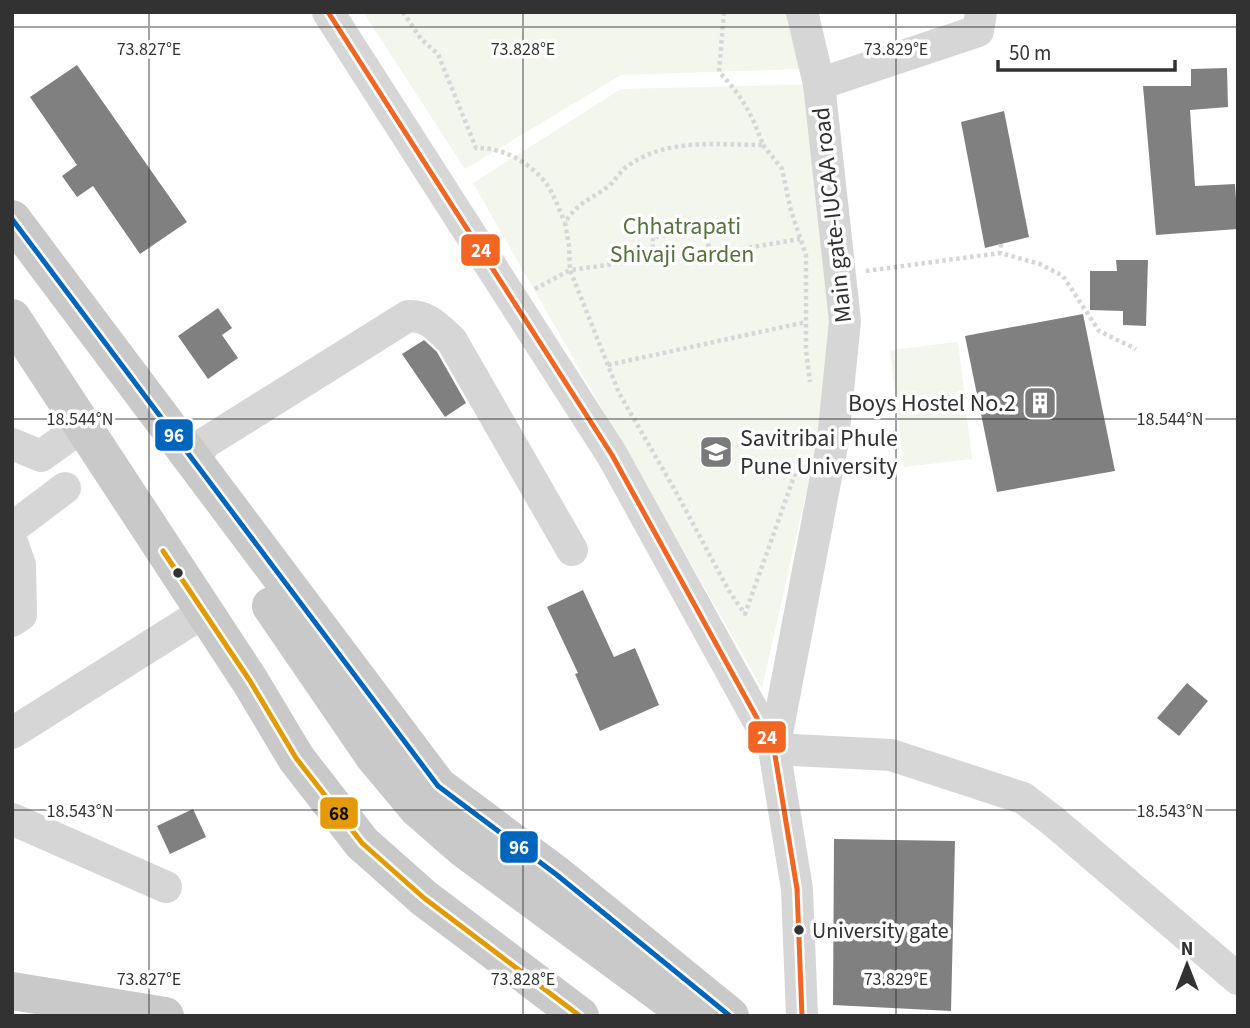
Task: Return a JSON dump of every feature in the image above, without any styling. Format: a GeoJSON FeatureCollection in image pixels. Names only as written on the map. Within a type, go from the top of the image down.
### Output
{"type":"FeatureCollection","features":[{"type":"Feature","properties":{"kind":"main road"},"geometry":{"type":"LineString","coordinates":[[14,221],[43,288],[255,582],[373,755],[418,809],[464,849],[691,1016]]}},
{"type":"Feature","properties":{"kind":"main road"},"geometry":{"type":"LineString","coordinates":[[14,221],[438,786],[558,875],[730,1016]]}},
{"type":"Feature","properties":{"kind":"main road"},"geometry":{"type":"LineString","coordinates":[[12,318],[250,681],[296,758],[362,843],[424,898],[580,1016]]}},
{"type":"Feature","properties":{"kind":"main road"},"geometry":{"type":"LineString","coordinates":[[12,991],[165,1016]]}},
{"type":"Feature","properties":{"kind":"main road"},"geometry":{"type":"LineString","coordinates":[[57,999],[100,1016]]}},
{"type":"Feature","properties":{"kind":"street"},"geometry":{"type":"LineString","coordinates":[[328,12],[612,455],[774,749],[797,889],[802,1016]]}},
{"type":"Feature","properties":{"kind":"street","name":"Main gate-IUCAA road"},"geometry":{"type":"LineString","coordinates":[[774,749],[833,440],[845,321],[819,85],[802,12]]}},
{"type":"Feature","properties":{"kind":"street"},"geometry":{"type":"LineString","coordinates":[[819,85],[978,31],[981,12]]}},
{"type":"Feature","properties":{"kind":"street"},"geometry":{"type":"LineString","coordinates":[[195,459],[205,443],[408,316],[420,316],[431,321],[452,341],[572,550]]}},
{"type":"Feature","properties":{"kind":"street"},"geometry":{"type":"LineString","coordinates":[[12,444],[41,456],[84,425]]}},
{"type":"Feature","properties":{"kind":"street"},"geometry":{"type":"LineString","coordinates":[[12,528],[65,488]]}},
{"type":"Feature","properties":{"kind":"street"},"geometry":{"type":"LineString","coordinates":[[12,542],[20,565],[21,615],[12,621]]}},
{"type":"Feature","properties":{"kind":"street"},"geometry":{"type":"LineString","coordinates":[[12,733],[204,612]]}},
{"type":"Feature","properties":{"kind":"street"},"geometry":{"type":"LineString","coordinates":[[774,749],[891,755],[1023,798],[1238,979]]}},
{"type":"Feature","properties":{"kind":"street"},"geometry":{"type":"LineString","coordinates":[[12,819],[166,887]]}},
{"type":"Feature","properties":{"kind":"path"},"geometry":{"type":"LineString","coordinates":[[402,12],[421,39],[438,54],[476,148],[489,148],[514,157],[535,171],[548,187],[565,222],[570,270],[619,393],[729,591],[745,614],[802,447]]}},
{"type":"Feature","properties":{"kind":"path"},"geometry":{"type":"LineString","coordinates":[[724,12],[719,72],[740,95],[752,115],[763,145],[782,169],[791,211],[806,255],[806,351],[810,387]]}},
{"type":"Feature","properties":{"kind":"path"},"geometry":{"type":"LineString","coordinates":[[565,222],[576,206],[609,187],[624,169],[652,153],[687,144],[763,145]]}},
{"type":"Feature","properties":{"kind":"path"},"geometry":{"type":"LineString","coordinates":[[513,302],[570,270],[652,259],[653,237],[704,230],[711,254],[800,239]]}},
{"type":"Feature","properties":{"kind":"path"},"geometry":{"type":"LineString","coordinates":[[1000,253],[1001,244]]}},
{"type":"Feature","properties":{"kind":"path"},"geometry":{"type":"LineString","coordinates":[[839,274],[1000,253],[1040,264],[1063,276],[1099,331],[1136,349]]}},
{"type":"Feature","properties":{"kind":"path"},"geometry":{"type":"LineString","coordinates":[[608,365],[806,322]]}},
{"type":"Feature","properties":{"kind":"green space"},"geometry":{"type":"Polygon","coordinates":[[[363,12],[789,12],[801,69],[621,75],[465,169],[363,12]]]}},
{"type":"Feature","properties":{"kind":"green space","name":"Chhatrapati Shivaji Garden"},"geometry":{"type":"Polygon","coordinates":[[[819,84],[845,321],[762,688],[473,183],[621,89],[819,84]]]}},
{"type":"Feature","properties":{"kind":"green space"},"geometry":{"type":"Polygon","coordinates":[[[958,342],[972,459],[904,467],[890,350],[958,342]]]}},
{"type":"Feature","properties":{"kind":"building"},"geometry":{"type":"Polygon","coordinates":[[[77,65],[187,222],[140,254],[93,186],[77,197],[62,176],[77,165],[30,97],[77,65]]]}},
{"type":"Feature","properties":{"kind":"building"},"geometry":{"type":"Polygon","coordinates":[[[1227,68],[1228,107],[1190,110],[1195,186],[1235,184],[1238,229],[1156,235],[1143,86],[1191,86],[1191,69],[1227,68]]]}},
{"type":"Feature","properties":{"kind":"building"},"geometry":{"type":"Polygon","coordinates":[[[1004,111],[1029,237],[985,248],[961,122],[1004,111]]]}},
{"type":"Feature","properties":{"kind":"building"},"geometry":{"type":"Polygon","coordinates":[[[1116,260],[1148,260],[1146,326],[1123,325],[1123,311],[1090,310],[1090,271],[1117,271],[1116,260]]]}},
{"type":"Feature","properties":{"kind":"building"},"geometry":{"type":"Polygon","coordinates":[[[218,308],[232,328],[222,335],[238,358],[208,379],[178,336],[218,308]]]}},
{"type":"Feature","properties":{"kind":"building","name":"Boys Hostel No.2"},"geometry":{"type":"Polygon","coordinates":[[[1083,314],[1115,471],[997,492],[965,336],[1083,314]]]}},
{"type":"Feature","properties":{"kind":"building"},"geometry":{"type":"Polygon","coordinates":[[[424,340],[437,352],[466,403],[445,417],[402,354],[424,340]]]}},
{"type":"Feature","properties":{"kind":"building"},"geometry":{"type":"Polygon","coordinates":[[[583,590],[614,657],[635,648],[659,705],[600,731],[575,674],[578,673],[547,607],[583,590]]]}},
{"type":"Feature","properties":{"kind":"building"},"geometry":{"type":"Polygon","coordinates":[[[1187,683],[1208,701],[1179,736],[1157,718],[1187,683]]]}},
{"type":"Feature","properties":{"kind":"building"},"geometry":{"type":"Polygon","coordinates":[[[193,809],[206,837],[170,854],[157,826],[193,809]]]}},
{"type":"Feature","properties":{"kind":"building"},"geometry":{"type":"Polygon","coordinates":[[[834,839],[955,841],[951,1011],[833,1005],[834,839]]]}},
{"type":"Feature","properties":{"kind":"transit line","name":"24"},"geometry":{"type":"LineString","coordinates":[[328,12],[612,455],[774,749],[797,889],[802,1016]]}},
{"type":"Feature","properties":{"kind":"transit line","name":"96"},"geometry":{"type":"LineString","coordinates":[[12,219],[438,786],[557,875],[730,1016]]}},
{"type":"Feature","properties":{"kind":"transit line","name":"68"},"geometry":{"type":"LineString","coordinates":[[163,551],[250,681],[296,758],[362,843],[424,898],[580,1016]]}},
{"type":"Feature","properties":{"kind":"place","name":"Boys Hostel No.2"},"geometry":{"type":"Point","coordinates":[1040,403]}},
{"type":"Feature","properties":{"kind":"place","name":"Savitribai Phule Pune University"},"geometry":{"type":"Point","coordinates":[716,452]}},
{"type":"Feature","properties":{"kind":"place","name":"University gate"},"geometry":{"type":"Point","coordinates":[799,930]}}]}
